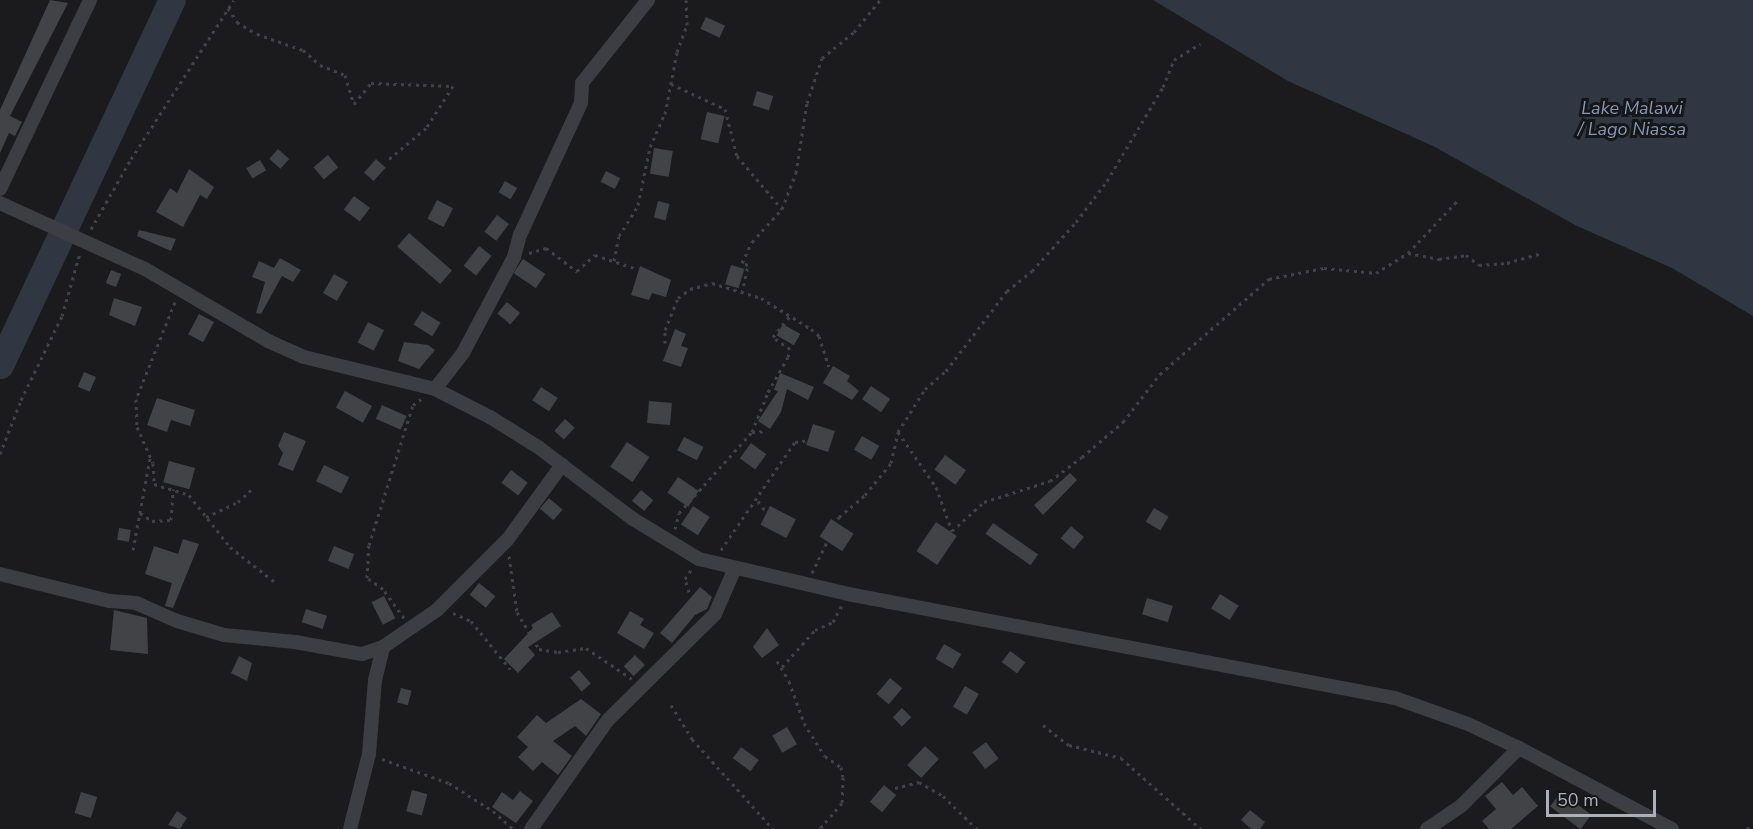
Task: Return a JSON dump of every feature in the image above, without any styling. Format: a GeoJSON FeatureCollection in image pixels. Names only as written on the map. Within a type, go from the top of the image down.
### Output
{"type":"FeatureCollection","features":[{"type":"Feature","properties":{"kind":"street"},"geometry":{"type":"LineString","coordinates":[[0,189],[90,0]]}},
{"type":"Feature","properties":{"kind":"street"},"geometry":{"type":"LineString","coordinates":[[435,389],[463,354],[514,257],[520,235],[581,103],[582,82],[648,0]]}},
{"type":"Feature","properties":{"kind":"street"},"geometry":{"type":"LineString","coordinates":[[0,203],[83,245],[181,290],[268,342],[304,357],[435,389],[490,417],[562,465],[672,546],[705,561],[806,586],[1395,698],[1468,724],[1519,748],[1672,829]]}},
{"type":"Feature","properties":{"kind":"street"},"geometry":{"type":"LineString","coordinates":[[0,574],[108,600],[136,603],[177,621],[224,635],[295,642],[362,654],[383,647],[437,610],[508,539],[562,465]]}},
{"type":"Feature","properties":{"kind":"street"},"geometry":{"type":"LineString","coordinates":[[531,829],[608,720],[715,614],[735,568]]}},
{"type":"Feature","properties":{"kind":"street"},"geometry":{"type":"LineString","coordinates":[[350,829],[369,754],[375,680],[383,647]]}},
{"type":"Feature","properties":{"kind":"street"},"geometry":{"type":"LineString","coordinates":[[1427,829],[1461,806],[1519,748]]}},
{"type":"Feature","properties":{"kind":"path"},"geometry":{"type":"LineString","coordinates":[[0,454],[21,400],[62,316],[83,245],[131,159],[234,0]]}},
{"type":"Feature","properties":{"kind":"path"},"geometry":{"type":"LineString","coordinates":[[614,261],[619,236],[638,205],[650,147],[665,114],[687,25],[686,0]]}},
{"type":"Feature","properties":{"kind":"path"},"geometry":{"type":"LineString","coordinates":[[742,293],[748,266],[742,263],[752,242],[782,209],[796,173],[807,103],[822,58],[854,32],[880,0]]}},
{"type":"Feature","properties":{"kind":"path"},"geometry":{"type":"LineString","coordinates":[[228,8],[237,22],[257,34],[303,50],[320,66],[345,75],[354,104],[371,83],[453,86],[426,128],[388,160]]}},
{"type":"Feature","properties":{"kind":"path"},"geometry":{"type":"LineString","coordinates":[[806,586],[839,518],[865,495],[891,463],[898,432],[925,389],[946,371],[1007,291],[1032,272],[1076,222],[1107,181],[1163,87],[1174,60],[1200,44]]}},
{"type":"Feature","properties":{"kind":"path"},"geometry":{"type":"LineString","coordinates":[[671,84],[725,109],[737,156],[782,209]]}},
{"type":"Feature","properties":{"kind":"path"},"geometry":{"type":"LineString","coordinates":[[898,432],[936,487],[952,531],[984,502],[1050,481],[1082,458],[1123,422],[1160,374],[1269,279],[1324,268],[1376,273],[1408,253],[1459,199]]}},
{"type":"Feature","properties":{"kind":"path"},"geometry":{"type":"LineString","coordinates":[[514,257],[546,248],[577,271],[595,255],[634,268]]}},
{"type":"Feature","properties":{"kind":"path"},"geometry":{"type":"LineString","coordinates":[[1408,253],[1439,259],[1466,255],[1479,265],[1507,263],[1543,253]]}},
{"type":"Feature","properties":{"kind":"path"},"geometry":{"type":"LineString","coordinates":[[665,343],[665,330],[678,298],[690,289],[712,283],[761,298],[819,336],[829,366]]}},
{"type":"Feature","properties":{"kind":"path"},"geometry":{"type":"LineString","coordinates":[[181,290],[136,399],[138,427],[150,456],[154,484],[189,495],[230,548],[276,583]]}},
{"type":"Feature","properties":{"kind":"path"},"geometry":{"type":"LineString","coordinates":[[672,546],[679,513],[752,432],[768,392],[789,357],[790,349],[772,337],[790,316]]}},
{"type":"Feature","properties":{"kind":"path"},"geometry":{"type":"LineString","coordinates":[[411,627],[382,589],[366,578],[369,545],[413,405],[435,389]]}},
{"type":"Feature","properties":{"kind":"path"},"geometry":{"type":"LineString","coordinates":[[752,432],[766,432]]}},
{"type":"Feature","properties":{"kind":"path"},"geometry":{"type":"LineString","coordinates":[[689,592],[685,579],[705,561],[757,501],[795,442],[812,440]]}},
{"type":"Feature","properties":{"kind":"path"},"geometry":{"type":"LineString","coordinates":[[133,550],[150,456]]}},
{"type":"Feature","properties":{"kind":"path"},"geometry":{"type":"LineString","coordinates":[[206,517],[238,502],[254,487]]}},
{"type":"Feature","properties":{"kind":"path"},"geometry":{"type":"LineString","coordinates":[[140,513],[152,521],[171,520],[173,489]]}},
{"type":"Feature","properties":{"kind":"path"},"geometry":{"type":"LineString","coordinates":[[757,501],[773,521]]}},
{"type":"Feature","properties":{"kind":"path"},"geometry":{"type":"LineString","coordinates":[[508,539],[517,612],[539,649],[558,652],[586,648],[642,687]]}},
{"type":"Feature","properties":{"kind":"path"},"geometry":{"type":"LineString","coordinates":[[782,667],[815,630],[833,622],[848,594]]}},
{"type":"Feature","properties":{"kind":"path"},"geometry":{"type":"LineString","coordinates":[[437,610],[448,610],[471,621],[510,669]]}},
{"type":"Feature","properties":{"kind":"path"},"geometry":{"type":"LineString","coordinates":[[777,661],[782,667],[804,723],[825,756],[840,767],[843,777],[842,803],[819,829]]}},
{"type":"Feature","properties":{"kind":"path"},"geometry":{"type":"LineString","coordinates":[[671,705],[692,739],[772,829]]}},
{"type":"Feature","properties":{"kind":"path"},"geometry":{"type":"LineString","coordinates":[[1043,725],[1070,745],[1121,758],[1201,829]]}},
{"type":"Feature","properties":{"kind":"path"},"geometry":{"type":"LineString","coordinates":[[369,754],[449,783],[493,811],[513,829]]}},
{"type":"Feature","properties":{"kind":"path"},"geometry":{"type":"LineString","coordinates":[[895,788],[919,782],[943,796],[978,829]]}},
{"type":"Feature","properties":{"kind":"path"},"geometry":{"type":"LineString","coordinates":[[1748,829],[1753,824]]}},
{"type":"Feature","properties":{"kind":"water","name":"Lake Malawi / Lago Niassa"},"geometry":{"type":"Polygon","coordinates":[[[1153,0],[1753,0],[1753,316],[1672,268],[1577,226],[1433,146],[1288,81],[1153,0]]]}},
{"type":"Feature","properties":{"kind":"building"},"geometry":{"type":"Polygon","coordinates":[[[50,0],[68,3],[10,116],[22,122],[15,136],[9,133],[0,153],[0,110],[50,0]]]}},
{"type":"Feature","properties":{"kind":"building"},"geometry":{"type":"Polygon","coordinates":[[[706,17],[725,26],[720,38],[701,29],[706,17]]]}},
{"type":"Feature","properties":{"kind":"building"},"geometry":{"type":"Polygon","coordinates":[[[757,91],[773,96],[769,110],[753,105],[757,91]]]}},
{"type":"Feature","properties":{"kind":"building"},"geometry":{"type":"Polygon","coordinates":[[[707,112],[725,116],[718,143],[701,139],[707,112]]]}},
{"type":"Feature","properties":{"kind":"building"},"geometry":{"type":"Polygon","coordinates":[[[654,148],[673,151],[669,177],[650,174],[654,148]]]}},
{"type":"Feature","properties":{"kind":"building"},"geometry":{"type":"Polygon","coordinates":[[[278,149],[289,159],[280,169],[269,159],[278,149]]]}},
{"type":"Feature","properties":{"kind":"building"},"geometry":{"type":"Polygon","coordinates":[[[328,155],[338,167],[324,179],[313,167],[328,155]]]}},
{"type":"Feature","properties":{"kind":"building"},"geometry":{"type":"Polygon","coordinates":[[[376,159],[386,168],[374,181],[364,172],[376,159]]]}},
{"type":"Feature","properties":{"kind":"building"},"geometry":{"type":"Polygon","coordinates":[[[260,160],[266,170],[252,179],[246,168],[260,160]]]}},
{"type":"Feature","properties":{"kind":"building"},"geometry":{"type":"Polygon","coordinates":[[[189,169],[214,187],[207,199],[200,195],[183,227],[156,212],[170,188],[177,193],[189,169]]]}},
{"type":"Feature","properties":{"kind":"building"},"geometry":{"type":"Polygon","coordinates":[[[606,171],[620,178],[615,189],[601,182],[606,171]]]}},
{"type":"Feature","properties":{"kind":"building"},"geometry":{"type":"Polygon","coordinates":[[[505,181],[517,188],[511,199],[498,192],[505,181]]]}},
{"type":"Feature","properties":{"kind":"building"},"geometry":{"type":"Polygon","coordinates":[[[354,196],[370,208],[360,222],[344,210],[354,196]]]}},
{"type":"Feature","properties":{"kind":"building"},"geometry":{"type":"Polygon","coordinates":[[[437,200],[453,208],[444,227],[427,219],[437,200]]]}},
{"type":"Feature","properties":{"kind":"building"},"geometry":{"type":"Polygon","coordinates":[[[658,201],[670,204],[666,220],[654,217],[658,201]]]}},
{"type":"Feature","properties":{"kind":"building"},"geometry":{"type":"Polygon","coordinates":[[[497,215],[509,224],[496,241],[484,232],[497,215]]]}},
{"type":"Feature","properties":{"kind":"building"},"geometry":{"type":"Polygon","coordinates":[[[139,230],[176,239],[171,251],[137,236],[139,230]]]}},
{"type":"Feature","properties":{"kind":"building"},"geometry":{"type":"Polygon","coordinates":[[[409,233],[452,270],[440,284],[397,247],[409,233]]]}},
{"type":"Feature","properties":{"kind":"building"},"geometry":{"type":"Polygon","coordinates":[[[479,246],[492,256],[476,276],[464,266],[479,246]]]}},
{"type":"Feature","properties":{"kind":"building"},"geometry":{"type":"Polygon","coordinates":[[[280,258],[301,270],[293,282],[282,276],[261,314],[256,313],[265,282],[252,277],[259,261],[274,268],[280,258]]]}},
{"type":"Feature","properties":{"kind":"building"},"geometry":{"type":"Polygon","coordinates":[[[523,259],[545,274],[536,288],[513,273],[523,259]]]}},
{"type":"Feature","properties":{"kind":"building"},"geometry":{"type":"Polygon","coordinates":[[[731,265],[744,269],[739,288],[725,284],[731,265]]]}},
{"type":"Feature","properties":{"kind":"building"},"geometry":{"type":"Polygon","coordinates":[[[640,266],[671,280],[666,297],[652,293],[649,300],[631,295],[640,266]]]}},
{"type":"Feature","properties":{"kind":"building"},"geometry":{"type":"Polygon","coordinates":[[[111,270],[121,274],[116,287],[106,283],[111,270]]]}},
{"type":"Feature","properties":{"kind":"building"},"geometry":{"type":"Polygon","coordinates":[[[334,274],[348,282],[337,301],[323,293],[334,274]]]}},
{"type":"Feature","properties":{"kind":"building"},"geometry":{"type":"Polygon","coordinates":[[[114,298],[142,307],[135,326],[109,315],[114,298]]]}},
{"type":"Feature","properties":{"kind":"building"},"geometry":{"type":"Polygon","coordinates":[[[507,302],[520,313],[510,324],[497,313],[507,302]]]}},
{"type":"Feature","properties":{"kind":"building"},"geometry":{"type":"Polygon","coordinates":[[[422,311],[441,323],[432,336],[414,325],[422,311]]]}},
{"type":"Feature","properties":{"kind":"building"},"geometry":{"type":"Polygon","coordinates":[[[199,314],[214,322],[203,342],[188,334],[199,314]]]}},
{"type":"Feature","properties":{"kind":"building"},"geometry":{"type":"Polygon","coordinates":[[[368,322],[384,330],[374,351],[358,342],[368,322]]]}},
{"type":"Feature","properties":{"kind":"building"},"geometry":{"type":"Polygon","coordinates":[[[783,324],[800,334],[794,345],[776,335],[783,324]]]}},
{"type":"Feature","properties":{"kind":"building"},"geometry":{"type":"Polygon","coordinates":[[[675,329],[686,334],[681,346],[688,348],[681,367],[663,361],[675,329]]]}},
{"type":"Feature","properties":{"kind":"building"},"geometry":{"type":"Polygon","coordinates":[[[404,342],[428,345],[435,350],[419,369],[398,361],[404,342]]]}},
{"type":"Feature","properties":{"kind":"building"},"geometry":{"type":"Polygon","coordinates":[[[833,366],[850,376],[847,381],[859,391],[852,400],[823,383],[833,366]]]}},
{"type":"Feature","properties":{"kind":"building"},"geometry":{"type":"Polygon","coordinates":[[[84,372],[96,377],[90,392],[78,387],[84,372]]]}},
{"type":"Feature","properties":{"kind":"building"},"geometry":{"type":"Polygon","coordinates":[[[780,373],[814,387],[808,400],[787,389],[781,412],[770,429],[758,421],[778,391],[774,390],[780,373]]]}},
{"type":"Feature","properties":{"kind":"building"},"geometry":{"type":"Polygon","coordinates":[[[871,386],[890,399],[881,412],[862,399],[871,386]]]}},
{"type":"Feature","properties":{"kind":"building"},"geometry":{"type":"Polygon","coordinates":[[[541,387],[558,398],[549,411],[532,400],[541,387]]]}},
{"type":"Feature","properties":{"kind":"building"},"geometry":{"type":"Polygon","coordinates":[[[345,391],[372,406],[363,423],[336,408],[345,391]]]}},
{"type":"Feature","properties":{"kind":"building"},"geometry":{"type":"Polygon","coordinates":[[[157,398],[195,410],[190,426],[171,420],[167,432],[147,425],[157,398]]]}},
{"type":"Feature","properties":{"kind":"building"},"geometry":{"type":"Polygon","coordinates":[[[649,401],[672,403],[670,425],[647,423],[649,401]]]}},
{"type":"Feature","properties":{"kind":"building"},"geometry":{"type":"Polygon","coordinates":[[[382,405],[407,416],[401,430],[376,419],[382,405]]]}},
{"type":"Feature","properties":{"kind":"building"},"geometry":{"type":"Polygon","coordinates":[[[565,419],[575,428],[564,440],[554,431],[565,419]]]}},
{"type":"Feature","properties":{"kind":"building"},"geometry":{"type":"Polygon","coordinates":[[[813,424],[835,431],[828,452],[806,445],[813,424]]]}},
{"type":"Feature","properties":{"kind":"building"},"geometry":{"type":"Polygon","coordinates":[[[284,432],[306,441],[293,471],[278,465],[283,453],[278,446],[284,432]]]}},
{"type":"Feature","properties":{"kind":"building"},"geometry":{"type":"Polygon","coordinates":[[[862,436],[879,446],[871,460],[854,450],[862,436]]]}},
{"type":"Feature","properties":{"kind":"building"},"geometry":{"type":"Polygon","coordinates":[[[684,437],[704,447],[697,460],[677,450],[684,437]]]}},
{"type":"Feature","properties":{"kind":"building"},"geometry":{"type":"Polygon","coordinates":[[[627,442],[649,457],[633,482],[610,467],[627,442]]]}},
{"type":"Feature","properties":{"kind":"building"},"geometry":{"type":"Polygon","coordinates":[[[751,443],[766,454],[755,470],[740,458],[751,443]]]}},
{"type":"Feature","properties":{"kind":"building"},"geometry":{"type":"Polygon","coordinates":[[[945,455],[966,470],[955,485],[934,470],[945,455]]]}},
{"type":"Feature","properties":{"kind":"building"},"geometry":{"type":"Polygon","coordinates":[[[169,461],[195,468],[189,489],[163,482],[169,461]]]}},
{"type":"Feature","properties":{"kind":"building"},"geometry":{"type":"Polygon","coordinates":[[[324,465],[349,477],[341,493],[316,481],[324,465]]]}},
{"type":"Feature","properties":{"kind":"building"},"geometry":{"type":"Polygon","coordinates":[[[511,470],[528,483],[518,495],[501,483],[511,470]]]}},
{"type":"Feature","properties":{"kind":"building"},"geometry":{"type":"Polygon","coordinates":[[[1070,473],[1077,480],[1043,515],[1034,505],[1070,473]]]}},
{"type":"Feature","properties":{"kind":"building"},"geometry":{"type":"Polygon","coordinates":[[[678,477],[699,491],[688,507],[667,493],[678,477]]]}},
{"type":"Feature","properties":{"kind":"building"},"geometry":{"type":"Polygon","coordinates":[[[641,490],[653,500],[644,511],[632,501],[641,490]]]}},
{"type":"Feature","properties":{"kind":"building"},"geometry":{"type":"Polygon","coordinates":[[[549,498],[563,510],[553,520],[540,509],[549,498]]]}},
{"type":"Feature","properties":{"kind":"building"},"geometry":{"type":"Polygon","coordinates":[[[693,506],[710,517],[698,535],[681,524],[693,506]]]}},
{"type":"Feature","properties":{"kind":"building"},"geometry":{"type":"Polygon","coordinates":[[[770,506],[796,519],[786,538],[760,525],[770,506]]]}},
{"type":"Feature","properties":{"kind":"building"},"geometry":{"type":"Polygon","coordinates":[[[1154,508],[1169,517],[1160,530],[1146,522],[1154,508]]]}},
{"type":"Feature","properties":{"kind":"building"},"geometry":{"type":"Polygon","coordinates":[[[831,519],[854,534],[842,551],[820,537],[831,519]]]}},
{"type":"Feature","properties":{"kind":"building"},"geometry":{"type":"Polygon","coordinates":[[[936,522],[957,536],[937,565],[916,551],[936,522]]]}},
{"type":"Feature","properties":{"kind":"building"},"geometry":{"type":"Polygon","coordinates":[[[993,523],[1038,555],[1031,565],[986,534],[993,523]]]}},
{"type":"Feature","properties":{"kind":"building"},"geometry":{"type":"Polygon","coordinates":[[[1071,526],[1084,537],[1074,549],[1061,538],[1071,526]]]}},
{"type":"Feature","properties":{"kind":"building"},"geometry":{"type":"Polygon","coordinates":[[[119,528],[131,530],[129,542],[117,540],[119,528]]]}},
{"type":"Feature","properties":{"kind":"building"},"geometry":{"type":"Polygon","coordinates":[[[183,539],[199,544],[173,608],[165,606],[172,583],[145,574],[154,546],[178,554],[183,539]]]}},
{"type":"Feature","properties":{"kind":"building"},"geometry":{"type":"Polygon","coordinates":[[[334,546],[354,554],[348,569],[328,561],[334,546]]]}},
{"type":"Feature","properties":{"kind":"building"},"geometry":{"type":"Polygon","coordinates":[[[479,583],[495,596],[486,608],[470,595],[479,583]]]}},
{"type":"Feature","properties":{"kind":"building"},"geometry":{"type":"Polygon","coordinates":[[[700,587],[712,597],[707,609],[695,615],[672,643],[660,633],[700,587]]]}},
{"type":"Feature","properties":{"kind":"building"},"geometry":{"type":"Polygon","coordinates":[[[1220,594],[1239,606],[1230,620],[1211,608],[1220,594]]]}},
{"type":"Feature","properties":{"kind":"building"},"geometry":{"type":"Polygon","coordinates":[[[384,596],[395,618],[383,625],[372,602],[384,596]]]}},
{"type":"Feature","properties":{"kind":"building"},"geometry":{"type":"Polygon","coordinates":[[[1147,598],[1173,606],[1168,622],[1142,614],[1147,598]]]}},
{"type":"Feature","properties":{"kind":"building"},"geometry":{"type":"Polygon","coordinates":[[[306,609],[327,616],[323,629],[302,622],[306,609]]]}},
{"type":"Feature","properties":{"kind":"building"},"geometry":{"type":"Polygon","coordinates":[[[114,610],[147,618],[148,654],[110,650],[114,610]]]}},
{"type":"Feature","properties":{"kind":"building"},"geometry":{"type":"Polygon","coordinates":[[[630,611],[644,619],[640,625],[654,633],[644,649],[617,633],[630,611]]]}},
{"type":"Feature","properties":{"kind":"building"},"geometry":{"type":"Polygon","coordinates":[[[552,612],[561,626],[528,647],[535,655],[518,673],[504,659],[533,628],[531,625],[552,612]]]}},
{"type":"Feature","properties":{"kind":"building"},"geometry":{"type":"Polygon","coordinates":[[[767,628],[779,645],[762,658],[753,647],[767,628]]]}},
{"type":"Feature","properties":{"kind":"building"},"geometry":{"type":"Polygon","coordinates":[[[944,644],[961,654],[953,669],[936,659],[944,644]]]}},
{"type":"Feature","properties":{"kind":"building"},"geometry":{"type":"Polygon","coordinates":[[[1010,651],[1025,662],[1017,673],[1002,662],[1010,651]]]}},
{"type":"Feature","properties":{"kind":"building"},"geometry":{"type":"Polygon","coordinates":[[[635,655],[645,665],[634,676],[624,666],[635,655]]]}},
{"type":"Feature","properties":{"kind":"building"},"geometry":{"type":"Polygon","coordinates":[[[239,656],[252,663],[247,681],[231,673],[239,656]]]}},
{"type":"Feature","properties":{"kind":"building"},"geometry":{"type":"Polygon","coordinates":[[[579,670],[591,684],[582,691],[570,678],[579,670]]]}},
{"type":"Feature","properties":{"kind":"building"},"geometry":{"type":"Polygon","coordinates":[[[890,678],[902,688],[889,704],[877,694],[890,678]]]}},
{"type":"Feature","properties":{"kind":"building"},"geometry":{"type":"Polygon","coordinates":[[[965,686],[979,694],[967,715],[953,707],[965,686]]]}},
{"type":"Feature","properties":{"kind":"building"},"geometry":{"type":"Polygon","coordinates":[[[401,688],[412,691],[408,705],[397,702],[401,688]]]}},
{"type":"Feature","properties":{"kind":"building"},"geometry":{"type":"Polygon","coordinates":[[[581,699],[601,714],[586,736],[575,726],[553,741],[572,756],[558,775],[542,762],[533,771],[518,757],[528,747],[517,737],[537,715],[546,723],[581,699]]]}},
{"type":"Feature","properties":{"kind":"building"},"geometry":{"type":"Polygon","coordinates":[[[902,708],[911,717],[902,726],[893,717],[902,708]]]}},
{"type":"Feature","properties":{"kind":"building"},"geometry":{"type":"Polygon","coordinates":[[[787,727],[797,744],[782,753],[772,736],[787,727]]]}},
{"type":"Feature","properties":{"kind":"building"},"geometry":{"type":"Polygon","coordinates":[[[986,742],[999,759],[985,769],[972,752],[986,742]]]}},
{"type":"Feature","properties":{"kind":"building"},"geometry":{"type":"Polygon","coordinates":[[[925,746],[939,759],[921,778],[907,765],[925,746]]]}},
{"type":"Feature","properties":{"kind":"building"},"geometry":{"type":"Polygon","coordinates":[[[741,747],[759,760],[751,771],[733,758],[741,747]]]}},
{"type":"Feature","properties":{"kind":"building"},"geometry":{"type":"Polygon","coordinates":[[[1502,782],[1513,795],[1522,787],[1538,806],[1511,829],[1489,829],[1482,821],[1496,809],[1485,796],[1502,782]]]}},
{"type":"Feature","properties":{"kind":"building"},"geometry":{"type":"Polygon","coordinates":[[[884,785],[896,795],[882,812],[870,802],[884,785]]]}},
{"type":"Feature","properties":{"kind":"building"},"geometry":{"type":"Polygon","coordinates":[[[412,790],[427,794],[422,815],[406,811],[412,790]]]}},
{"type":"Feature","properties":{"kind":"building"},"geometry":{"type":"Polygon","coordinates":[[[520,791],[533,801],[516,823],[492,807],[502,792],[513,800],[520,791]]]}},
{"type":"Feature","properties":{"kind":"building"},"geometry":{"type":"Polygon","coordinates":[[[81,792],[97,797],[91,818],[75,813],[81,792]]]}},
{"type":"Feature","properties":{"kind":"building"},"geometry":{"type":"Polygon","coordinates":[[[1561,792],[1591,815],[1580,829],[1550,806],[1561,792]]]}},
{"type":"Feature","properties":{"kind":"building"},"geometry":{"type":"Polygon","coordinates":[[[1250,810],[1265,822],[1260,829],[1251,829],[1241,820],[1250,810]]]}},
{"type":"Feature","properties":{"kind":"building"},"geometry":{"type":"Polygon","coordinates":[[[177,811],[187,818],[180,829],[168,825],[177,811]]]}},
{"type":"Feature","properties":{"kind":"waterway"},"geometry":{"type":"LineString","coordinates":[[0,365],[172,0]]}}]}
